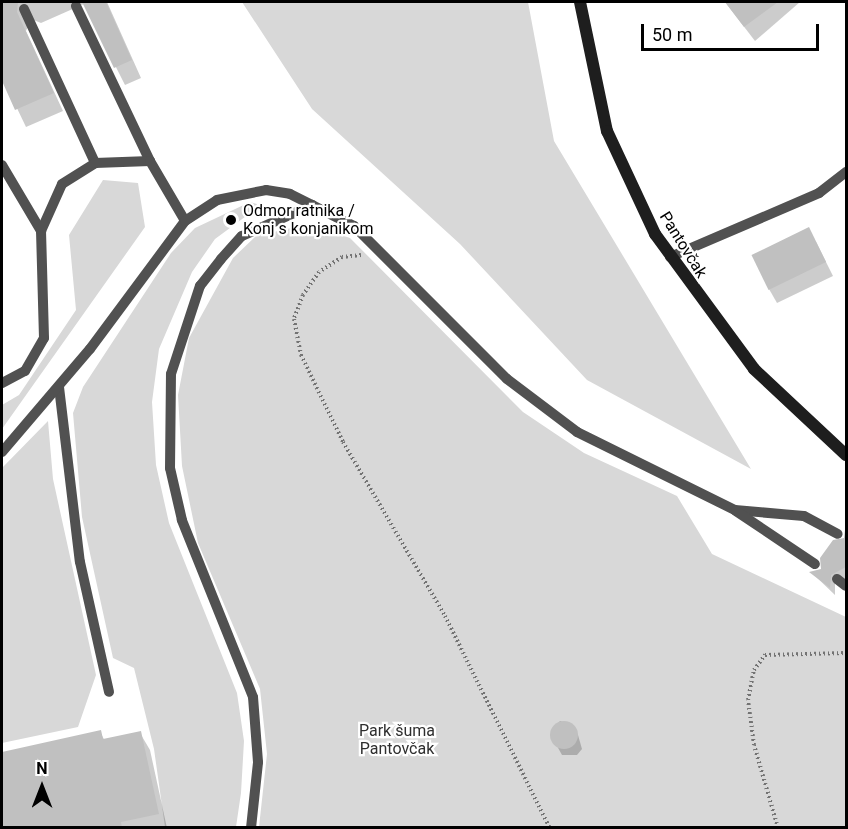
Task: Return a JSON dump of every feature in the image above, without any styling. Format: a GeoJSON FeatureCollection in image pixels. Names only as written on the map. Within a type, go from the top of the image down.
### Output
{"type":"FeatureCollection","features":[{"type":"Feature","properties":{"kind":"main road","name":"Pantovčak"},"geometry":{"type":"LineString","coordinates":[[580,2],[607,130],[630,187],[670,257],[754,369],[846,455]]}},
{"type":"Feature","properties":{"kind":"lane"},"geometry":{"type":"LineString","coordinates":[[76,6],[150,161],[185,221]]}},
{"type":"Feature","properties":{"kind":"lane"},"geometry":{"type":"LineString","coordinates":[[24,9],[95,163]]}},
{"type":"Feature","properties":{"kind":"lane"},"geometry":{"type":"LineString","coordinates":[[2,383],[25,371],[44,338],[41,231],[62,184],[95,163],[150,161]]}},
{"type":"Feature","properties":{"kind":"lane"},"geometry":{"type":"LineString","coordinates":[[2,165],[41,231]]}},
{"type":"Feature","properties":{"kind":"lane"},"geometry":{"type":"LineString","coordinates":[[670,257],[819,193],[846,172]]}},
{"type":"Feature","properties":{"kind":"lane"},"geometry":{"type":"LineString","coordinates":[[2,452],[59,387],[185,221],[239,192],[290,194],[354,226],[385,254],[507,379],[577,432],[735,510],[815,564]]}},
{"type":"Feature","properties":{"kind":"lane"},"geometry":{"type":"LineString","coordinates":[[251,828],[258,762],[253,697],[182,520],[170,468],[171,374],[196,295],[221,259],[242,236],[312,205]]}},
{"type":"Feature","properties":{"kind":"lane"},"geometry":{"type":"LineString","coordinates":[[59,387],[80,562],[109,692]]}},
{"type":"Feature","properties":{"kind":"lane"},"geometry":{"type":"LineString","coordinates":[[735,510],[804,516],[837,534]]}},
{"type":"Feature","properties":{"kind":"lane"},"geometry":{"type":"LineString","coordinates":[[837,579],[846,586]]}},
{"type":"Feature","properties":{"kind":"path"},"geometry":{"type":"LineString","coordinates":[[385,254],[342,257],[319,272],[294,319],[301,355],[343,442],[445,616],[550,828]]}},
{"type":"Feature","properties":{"kind":"path"},"geometry":{"type":"LineString","coordinates":[[778,828],[754,745],[748,700],[754,670],[765,655],[846,653]]}},
{"type":"Feature","properties":{"kind":"green space"},"geometry":{"type":"Polygon","coordinates":[[[242,2],[528,2],[554,141],[751,469],[587,380],[460,244],[312,109],[242,2]]]}},
{"type":"Feature","properties":{"kind":"green space"},"geometry":{"type":"Polygon","coordinates":[[[103,180],[138,183],[145,227],[2,429],[2,405],[19,395],[76,310],[69,235],[103,180]]]}},
{"type":"Feature","properties":{"kind":"green space"},"geometry":{"type":"Polygon","coordinates":[[[250,202],[257,204],[253,211],[215,239],[192,272],[159,349],[152,402],[156,465],[169,523],[237,693],[244,741],[241,793],[236,827],[165,827],[154,749],[134,668],[113,658],[82,517],[73,413],[83,387],[171,253],[195,228],[250,202]]]}},
{"type":"Feature","properties":{"kind":"green space","name":"Park šuma Pantovčak"},"geometry":{"type":"Polygon","coordinates":[[[309,224],[350,238],[523,412],[584,453],[677,496],[712,554],[846,617],[846,827],[259,827],[267,754],[260,689],[198,543],[182,466],[178,395],[189,338],[233,258],[256,236],[309,224]]]}},
{"type":"Feature","properties":{"kind":"green space"},"geometry":{"type":"Polygon","coordinates":[[[48,421],[53,479],[96,675],[78,727],[2,743],[2,468],[48,421]]]}},
{"type":"Feature","properties":{"kind":"building"},"geometry":{"type":"Polygon","coordinates":[[[2,2],[18,2],[17,12],[54,93],[15,110],[2,81],[2,2]]]}},
{"type":"Feature","properties":{"kind":"building"},"geometry":{"type":"Polygon","coordinates":[[[82,2],[106,2],[132,60],[114,68],[82,2]]]}},
{"type":"Feature","properties":{"kind":"building"},"geometry":{"type":"Polygon","coordinates":[[[725,2],[778,2],[744,27],[725,2]]]}},
{"type":"Feature","properties":{"kind":"building"},"geometry":{"type":"Polygon","coordinates":[[[809,227],[826,262],[769,290],[751,255],[809,227]]]}},
{"type":"Feature","properties":{"kind":"building"},"geometry":{"type":"Polygon","coordinates":[[[846,521],[846,567],[831,575],[830,588],[809,572],[821,569],[820,558],[833,540],[844,538],[846,521]]]}},
{"type":"Feature","properties":{"kind":"building"},"geometry":{"type":"Polygon","coordinates":[[[564,721],[574,725],[578,735],[574,745],[564,749],[554,745],[550,735],[554,725],[564,721]]]}},
{"type":"Feature","properties":{"kind":"building"},"geometry":{"type":"Polygon","coordinates":[[[101,730],[103,739],[141,731],[159,814],[121,822],[122,828],[2,828],[2,752],[101,730]]]}},
{"type":"Feature","properties":{"kind":"place","name":"Odmor ratnika / Konj s konjanikom"},"geometry":{"type":"Point","coordinates":[231,220]}}]}
